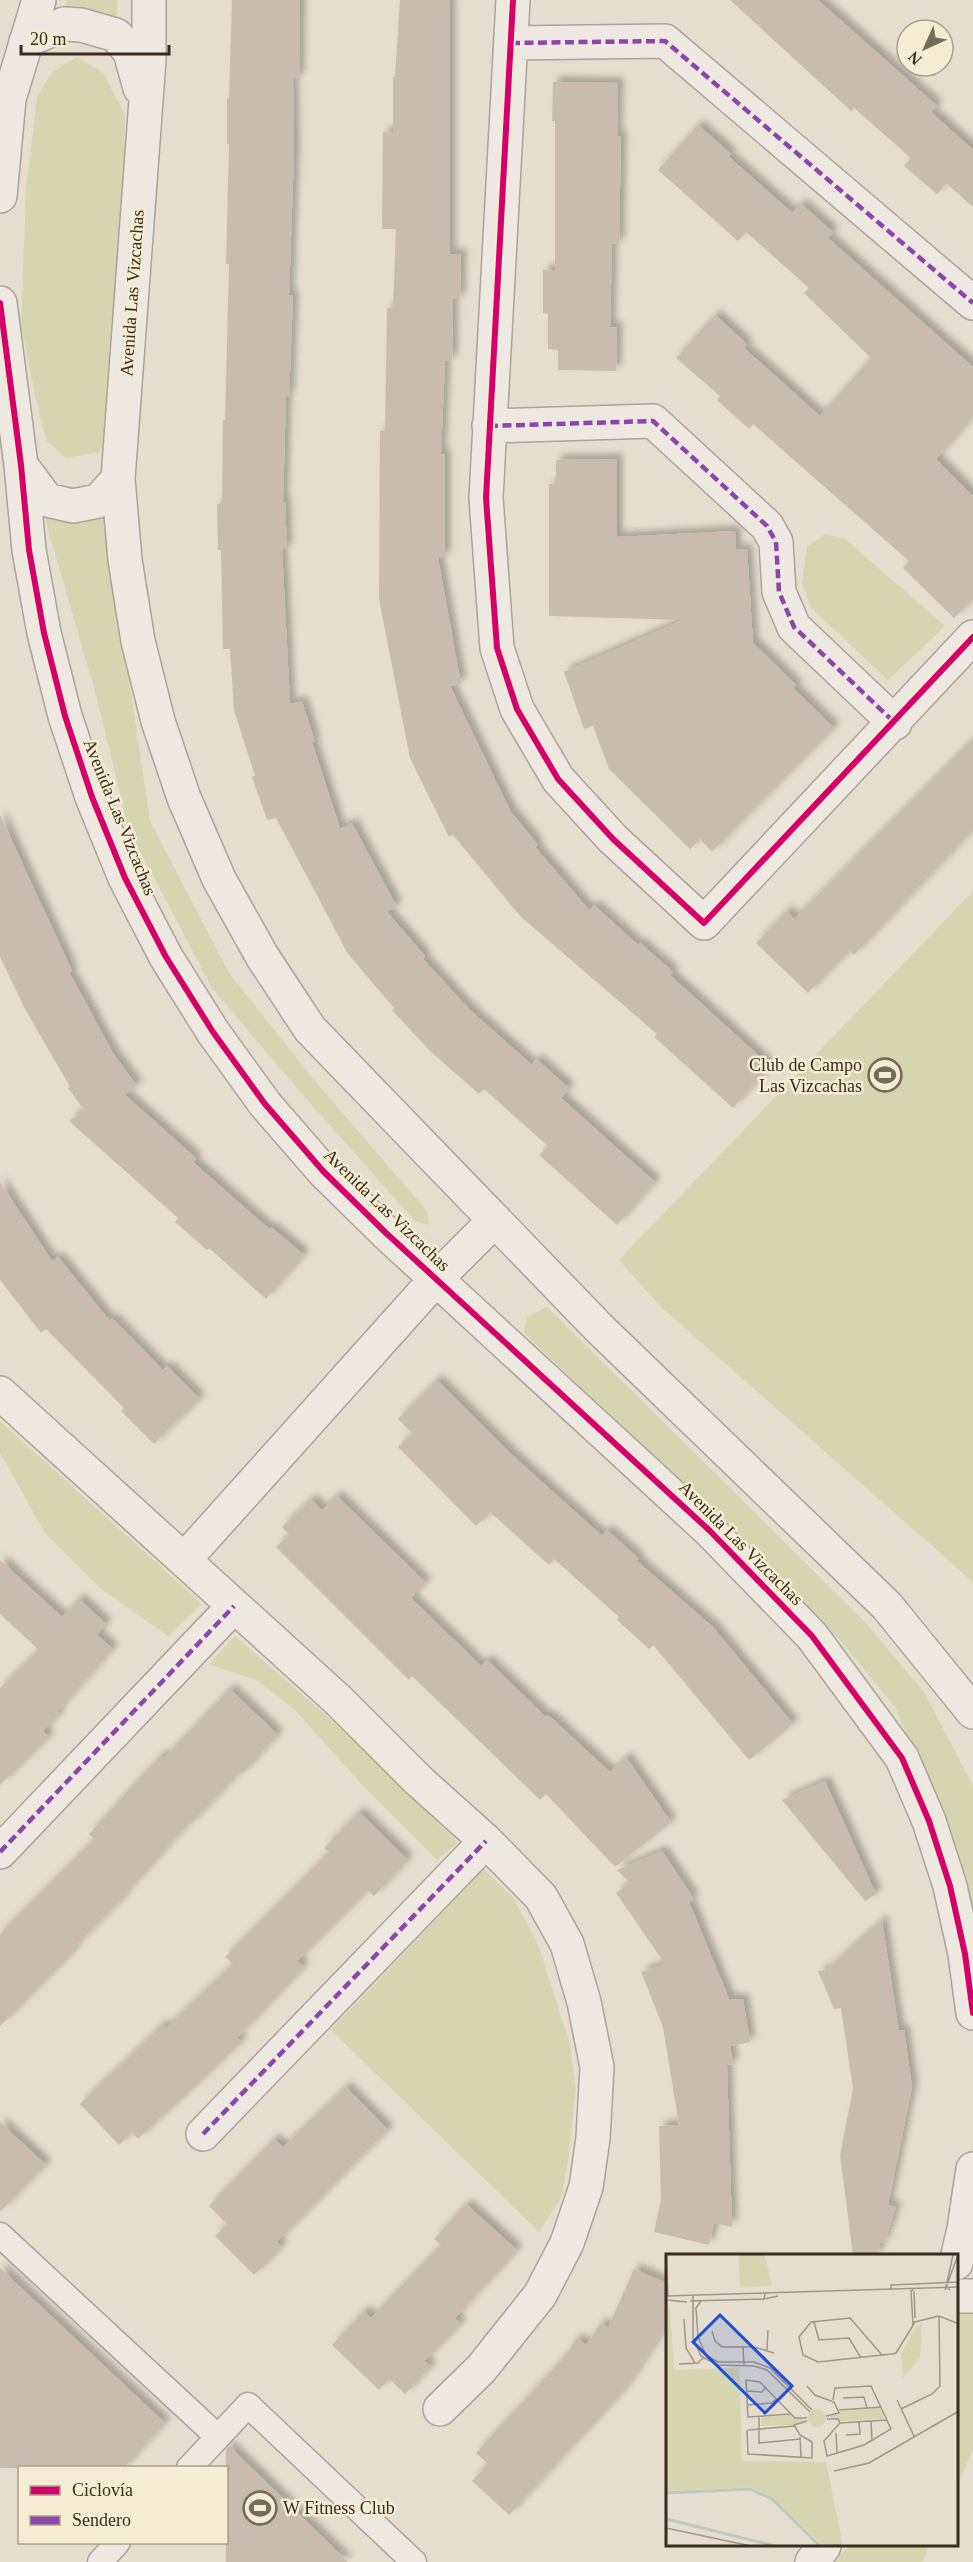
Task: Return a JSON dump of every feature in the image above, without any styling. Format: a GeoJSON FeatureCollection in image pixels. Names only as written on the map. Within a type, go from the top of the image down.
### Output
{"type":"FeatureCollection","features":[{"type":"Feature","properties":{"kind":"street"},"geometry":{"type":"LineString","coordinates":[[0,196],[9,99],[39,0]]}},
{"type":"Feature","properties":{"kind":"street","name":"Avenida Las Vizcachas"},"geometry":{"type":"LineString","coordinates":[[149,0],[149,60],[118,479],[125,560],[138,641],[158,721],[184,798],[219,879],[262,956],[310,1029],[599,1328],[887,1606],[973,1712]]}},
{"type":"Feature","properties":{"kind":"street"},"geometry":{"type":"LineString","coordinates":[[513,0],[486,498],[497,648],[517,709],[558,779],[613,839],[704,923],[895,723],[973,637]]}},
{"type":"Feature","properties":{"kind":"street","name":"Avenida Las Vizcachas"},"geometry":{"type":"LineString","coordinates":[[26,41],[63,24],[81,25],[116,35],[130,52],[145,107]]}},
{"type":"Feature","properties":{"kind":"street"},"geometry":{"type":"LineString","coordinates":[[511,43],[665,41],[973,303]]}},
{"type":"Feature","properties":{"kind":"street","name":"Avenida Las Vizcachas"},"geometry":{"type":"LineString","coordinates":[[0,303],[21,465],[29,550],[49,654],[65,716],[88,787],[125,878],[166,957],[213,1032],[266,1104],[323,1171],[436,1279],[709,1530],[812,1636],[902,1758],[929,1821],[950,1886],[965,1954],[973,2013]]}},
{"type":"Feature","properties":{"kind":"street"},"geometry":{"type":"LineString","coordinates":[[489,426],[653,421],[767,526],[776,542],[779,592],[794,627],[895,723]]}},
{"type":"Feature","properties":{"kind":"street","name":"Avenida Las Vizcachas"},"geometry":{"type":"LineString","coordinates":[[21,465],[47,500],[73,506],[98,501],[118,479]]}},
{"type":"Feature","properties":{"kind":"street"},"geometry":{"type":"LineString","coordinates":[[184,1560],[436,1279],[495,1220]]}},
{"type":"Feature","properties":{"kind":"street"},"geometry":{"type":"LineString","coordinates":[[0,1393],[337,1699],[418,1780],[486,1841],[541,1897],[567,1944],[584,2002],[597,2067],[593,2138],[586,2187],[567,2243],[540,2295],[481,2369],[440,2409]]}},
{"type":"Feature","properties":{"kind":"street"},"geometry":{"type":"LineString","coordinates":[[0,1852],[234,1606]]}},
{"type":"Feature","properties":{"kind":"street"},"geometry":{"type":"LineString","coordinates":[[203,2134],[486,1841]]}},
{"type":"Feature","properties":{"kind":"street"},"geometry":{"type":"LineString","coordinates":[[958,2258],[973,2169]]}},
{"type":"Feature","properties":{"kind":"street"},"geometry":{"type":"LineString","coordinates":[[812,2562],[823,2547]]}},
{"type":"Feature","properties":{"kind":"lane"},"geometry":{"type":"LineString","coordinates":[[0,2235],[218,2437]]}},
{"type":"Feature","properties":{"kind":"lane"},"geometry":{"type":"LineString","coordinates":[[191,2466],[248,2405],[414,2562]]}},
{"type":"Feature","properties":{"kind":"lane"},"geometry":{"type":"LineString","coordinates":[[100,2562],[116,2544]]}},
{"type":"Feature","properties":{"kind":"green space"},"geometry":{"type":"Polygon","coordinates":[[[67,0],[117,0],[116,35],[64,24],[67,0]]]}},
{"type":"Feature","properties":{"kind":"green space"},"geometry":{"type":"Polygon","coordinates":[[[77,57],[103,73],[125,115],[120,345],[115,431],[99,452],[66,458],[47,441],[21,325],[26,189],[37,97],[52,72],[77,57]]]}},
{"type":"Feature","properties":{"kind":"green space"},"geometry":{"type":"Polygon","coordinates":[[[101,489],[150,821],[229,973],[314,1080],[427,1211],[429,1225],[415,1221],[212,988],[129,830],[96,695],[39,498],[101,489]]]}},
{"type":"Feature","properties":{"kind":"green space"},"geometry":{"type":"Polygon","coordinates":[[[825,534],[845,539],[945,626],[888,680],[811,608],[802,583],[807,547],[825,534]]]}},
{"type":"Feature","properties":{"kind":"green space","name":"Club de Campo Las Vizcachas"},"geometry":{"type":"Polygon","coordinates":[[[973,891],[973,1582],[660,1306],[619,1260],[973,891]]]}},
{"type":"Feature","properties":{"kind":"green space"},"geometry":{"type":"Polygon","coordinates":[[[547,1307],[864,1621],[924,1692],[973,1786],[973,1914],[944,1822],[895,1707],[840,1640],[774,1572],[524,1333],[527,1317],[547,1307]]]}},
{"type":"Feature","properties":{"kind":"green space"},"geometry":{"type":"Polygon","coordinates":[[[0,1421],[202,1604],[168,1636],[100,1588],[45,1533],[0,1453],[0,1421]]]}},
{"type":"Feature","properties":{"kind":"green space"},"geometry":{"type":"Polygon","coordinates":[[[235,1636],[337,1725],[458,1843],[437,1860],[364,1787],[295,1710],[258,1681],[209,1664],[235,1636]]]}},
{"type":"Feature","properties":{"kind":"green space"},"geometry":{"type":"Polygon","coordinates":[[[484,1869],[514,1899],[538,1944],[569,2042],[576,2089],[568,2162],[561,2198],[539,2232],[331,2030],[484,1869]]]}},
{"type":"Feature","properties":{"kind":"green space"},"geometry":{"type":"Polygon","coordinates":[[[968,2306],[973,2307],[973,2450],[958,2484],[958,2315],[968,2306]]]}},
{"type":"Feature","properties":{"kind":"green space"},"geometry":{"type":"Polygon","coordinates":[[[848,2547],[929,2547],[922,2562],[834,2562],[848,2547]]]}},
{"type":"Feature","properties":{"kind":"building"},"geometry":{"type":"Polygon","coordinates":[[[232,0],[300,0],[299,79],[293,79],[294,153],[289,295],[293,295],[289,397],[286,396],[283,502],[285,502],[287,549],[282,549],[290,704],[302,701],[315,742],[312,742],[340,829],[352,823],[397,907],[387,912],[425,956],[423,959],[470,1010],[532,1065],[536,1059],[569,1088],[561,1098],[655,1182],[617,1225],[539,1155],[548,1146],[484,1089],[479,1094],[430,1051],[392,1010],[394,1008],[348,954],[276,818],[267,820],[252,777],[255,776],[234,710],[230,649],[223,649],[221,550],[218,550],[217,504],[222,503],[229,264],[226,264],[229,144],[227,144],[227,99],[229,99],[232,0]]]}},
{"type":"Feature","properties":{"kind":"building"},"geometry":{"type":"Polygon","coordinates":[[[400,0],[450,0],[450,254],[461,254],[460,299],[453,299],[452,361],[445,361],[441,454],[445,455],[445,558],[438,558],[461,684],[450,686],[511,812],[538,845],[535,847],[589,910],[594,905],[638,945],[640,943],[673,972],[670,975],[770,1066],[733,1108],[654,1037],[657,1034],[520,916],[453,835],[449,837],[410,758],[379,599],[380,431],[385,431],[387,308],[393,308],[396,229],[382,229],[383,132],[393,133],[393,77],[395,77],[400,0]]]}},
{"type":"Feature","properties":{"kind":"building"},"geometry":{"type":"Polygon","coordinates":[[[730,0],[818,0],[895,69],[895,78],[906,78],[937,106],[931,112],[973,150],[973,207],[946,183],[937,194],[904,166],[911,158],[854,108],[851,111],[730,0]]]}},
{"type":"Feature","properties":{"kind":"building"},"geometry":{"type":"Polygon","coordinates":[[[553,82],[618,83],[617,136],[621,136],[619,244],[612,244],[610,327],[617,327],[616,371],[558,370],[558,350],[548,349],[548,314],[543,313],[543,270],[555,271],[553,82]]]}},
{"type":"Feature","properties":{"kind":"building"},"geometry":{"type":"Polygon","coordinates":[[[698,125],[731,154],[728,156],[792,213],[801,204],[833,232],[828,238],[973,367],[973,417],[936,459],[973,496],[973,599],[954,618],[903,568],[909,561],[753,424],[749,429],[717,400],[720,396],[676,358],[715,315],[747,344],[744,348],[820,416],[871,358],[804,293],[809,288],[746,232],[738,241],[658,170],[698,125]]]}},
{"type":"Feature","properties":{"kind":"building"},"geometry":{"type":"Polygon","coordinates":[[[617,459],[617,537],[735,531],[736,550],[747,549],[753,643],[796,685],[793,688],[834,728],[712,852],[700,839],[690,849],[609,769],[593,726],[584,729],[564,672],[683,620],[549,616],[549,484],[556,484],[556,460],[617,459]]]}},
{"type":"Feature","properties":{"kind":"building"},"geometry":{"type":"Polygon","coordinates":[[[973,739],[973,830],[854,955],[849,951],[808,993],[756,943],[787,911],[794,919],[973,739]]]}},
{"type":"Feature","properties":{"kind":"building"},"geometry":{"type":"Polygon","coordinates":[[[0,815],[72,971],[69,972],[113,1053],[137,1086],[125,1095],[196,1158],[193,1162],[269,1229],[271,1227],[304,1255],[266,1299],[209,1248],[207,1250],[175,1222],[178,1218],[69,1121],[84,1110],[68,1088],[70,1087],[25,1009],[0,957],[0,815]]]}},
{"type":"Feature","properties":{"kind":"building"},"geometry":{"type":"Polygon","coordinates":[[[0,1182],[52,1261],[58,1257],[110,1321],[112,1318],[163,1370],[167,1366],[200,1399],[154,1444],[121,1411],[124,1408],[46,1329],[41,1333],[0,1280],[0,1182]]]}},
{"type":"Feature","properties":{"kind":"building"},"geometry":{"type":"Polygon","coordinates":[[[437,1380],[511,1454],[602,1536],[607,1530],[639,1559],[637,1561],[713,1627],[793,1724],[749,1760],[653,1645],[649,1649],[617,1620],[619,1617],[554,1559],[549,1565],[490,1512],[476,1526],[398,1447],[412,1433],[398,1419],[437,1380]]]}},
{"type":"Feature","properties":{"kind":"building"},"geometry":{"type":"Polygon","coordinates":[[[337,1496],[426,1583],[411,1598],[481,1666],[487,1660],[546,1717],[548,1715],[610,1772],[626,1757],[671,1822],[615,1867],[546,1794],[540,1800],[412,1676],[409,1680],[276,1547],[289,1535],[282,1527],[311,1499],[322,1510],[337,1496]]]}},
{"type":"Feature","properties":{"kind":"building"},"geometry":{"type":"Polygon","coordinates":[[[0,1560],[62,1617],[79,1599],[106,1624],[97,1635],[113,1649],[57,1712],[60,1714],[43,1731],[49,1737],[0,1785],[0,1688],[39,1650],[0,1614],[0,1560]]]}},
{"type":"Feature","properties":{"kind":"building"},"geometry":{"type":"Polygon","coordinates":[[[230,1689],[278,1735],[242,1774],[240,1772],[190,1825],[189,1823],[125,1896],[72,1950],[74,1951],[0,2026],[0,1934],[94,1839],[89,1834],[161,1755],[164,1758],[230,1689]]]}},
{"type":"Feature","properties":{"kind":"building"},"geometry":{"type":"Polygon","coordinates":[[[825,1781],[876,1894],[865,1901],[782,1800],[825,1781]]]}},
{"type":"Feature","properties":{"kind":"building"},"geometry":{"type":"Polygon","coordinates":[[[359,1812],[408,1860],[374,1896],[368,1890],[297,1961],[304,1967],[237,2038],[242,2042],[138,2139],[132,2133],[119,2145],[80,2104],[162,2025],[166,2028],[233,1964],[225,1957],[329,1852],[324,1848],[359,1812]]]}},
{"type":"Feature","properties":{"kind":"building"},"geometry":{"type":"Polygon","coordinates":[[[662,1851],[694,1899],[689,1902],[729,1999],[743,1999],[750,2042],[730,2046],[733,2064],[727,2065],[732,2227],[714,2223],[709,2245],[654,2232],[661,2200],[659,2126],[679,2125],[663,2027],[641,1972],[665,1964],[616,1893],[630,1883],[617,1870],[662,1851]]]}},
{"type":"Feature","properties":{"kind":"building"},"geometry":{"type":"Polygon","coordinates":[[[882,1920],[899,2031],[904,2030],[912,2087],[888,2205],[896,2207],[884,2243],[880,2242],[877,2254],[853,2254],[840,2155],[853,2089],[841,2008],[834,2009],[818,1971],[829,1970],[828,1968],[882,1920]]]}},
{"type":"Feature","properties":{"kind":"building"},"geometry":{"type":"Polygon","coordinates":[[[346,2087],[388,2130],[277,2242],[282,2247],[254,2275],[215,2236],[227,2224],[209,2206],[274,2139],[283,2147],[346,2087]]]}},
{"type":"Feature","properties":{"kind":"building"},"geometry":{"type":"Polygon","coordinates":[[[0,2122],[46,2165],[0,2212],[0,2122]]]}},
{"type":"Feature","properties":{"kind":"building"},"geometry":{"type":"Polygon","coordinates":[[[466,2204],[517,2250],[455,2318],[461,2324],[424,2361],[431,2367],[405,2394],[389,2379],[379,2390],[332,2345],[364,2311],[371,2318],[441,2245],[434,2239],[466,2204]]]}},
{"type":"Feature","properties":{"kind":"building"},"geometry":{"type":"Polygon","coordinates":[[[0,2268],[165,2423],[126,2466],[0,2468],[0,2268]]]}},
{"type":"Feature","properties":{"kind":"building"},"geometry":{"type":"Polygon","coordinates":[[[634,2269],[666,2283],[666,2327],[624,2390],[509,2515],[472,2481],[488,2464],[476,2453],[566,2355],[577,2338],[586,2345],[601,2323],[608,2328],[634,2269]]]}},
{"type":"Feature","properties":{"kind":"building","name":"W Fitness Club"},"geometry":{"type":"Polygon","coordinates":[[[229,2446],[348,2562],[226,2562],[228,2466],[226,2466],[226,2449],[229,2446]]]}},
{"type":"Feature","properties":{"kind":"marked path"},"geometry":{"type":"LineString","coordinates":[[511,43],[665,41],[973,303]]}},
{"type":"Feature","properties":{"kind":"marked path"},"geometry":{"type":"LineString","coordinates":[[489,426],[653,421],[767,526],[776,542],[779,592],[794,627],[895,723]]}},
{"type":"Feature","properties":{"kind":"marked path"},"geometry":{"type":"LineString","coordinates":[[0,1852],[234,1606]]}},
{"type":"Feature","properties":{"kind":"marked path"},"geometry":{"type":"LineString","coordinates":[[203,2134],[486,1841]]}},
{"type":"Feature","properties":{"kind":"cycle path"},"geometry":{"type":"LineString","coordinates":[[513,0],[486,498],[497,648],[517,709],[558,779],[613,839],[704,923],[973,637]]}},
{"type":"Feature","properties":{"kind":"cycle path"},"geometry":{"type":"LineString","coordinates":[[0,303],[21,465],[29,550],[44,633],[65,716],[92,797],[125,878],[166,957],[213,1032],[265,1104],[323,1171],[386,1233],[709,1530],[812,1636],[902,1758],[929,1821],[950,1886],[965,1954],[973,2013]]}},
{"type":"Feature","properties":{"kind":"place","name":"Club de Campo Las Vizcachas"},"geometry":{"type":"Point","coordinates":[885,1075]}},
{"type":"Feature","properties":{"kind":"place","name":"W Fitness Club"},"geometry":{"type":"Point","coordinates":[260,2508]}}]}
